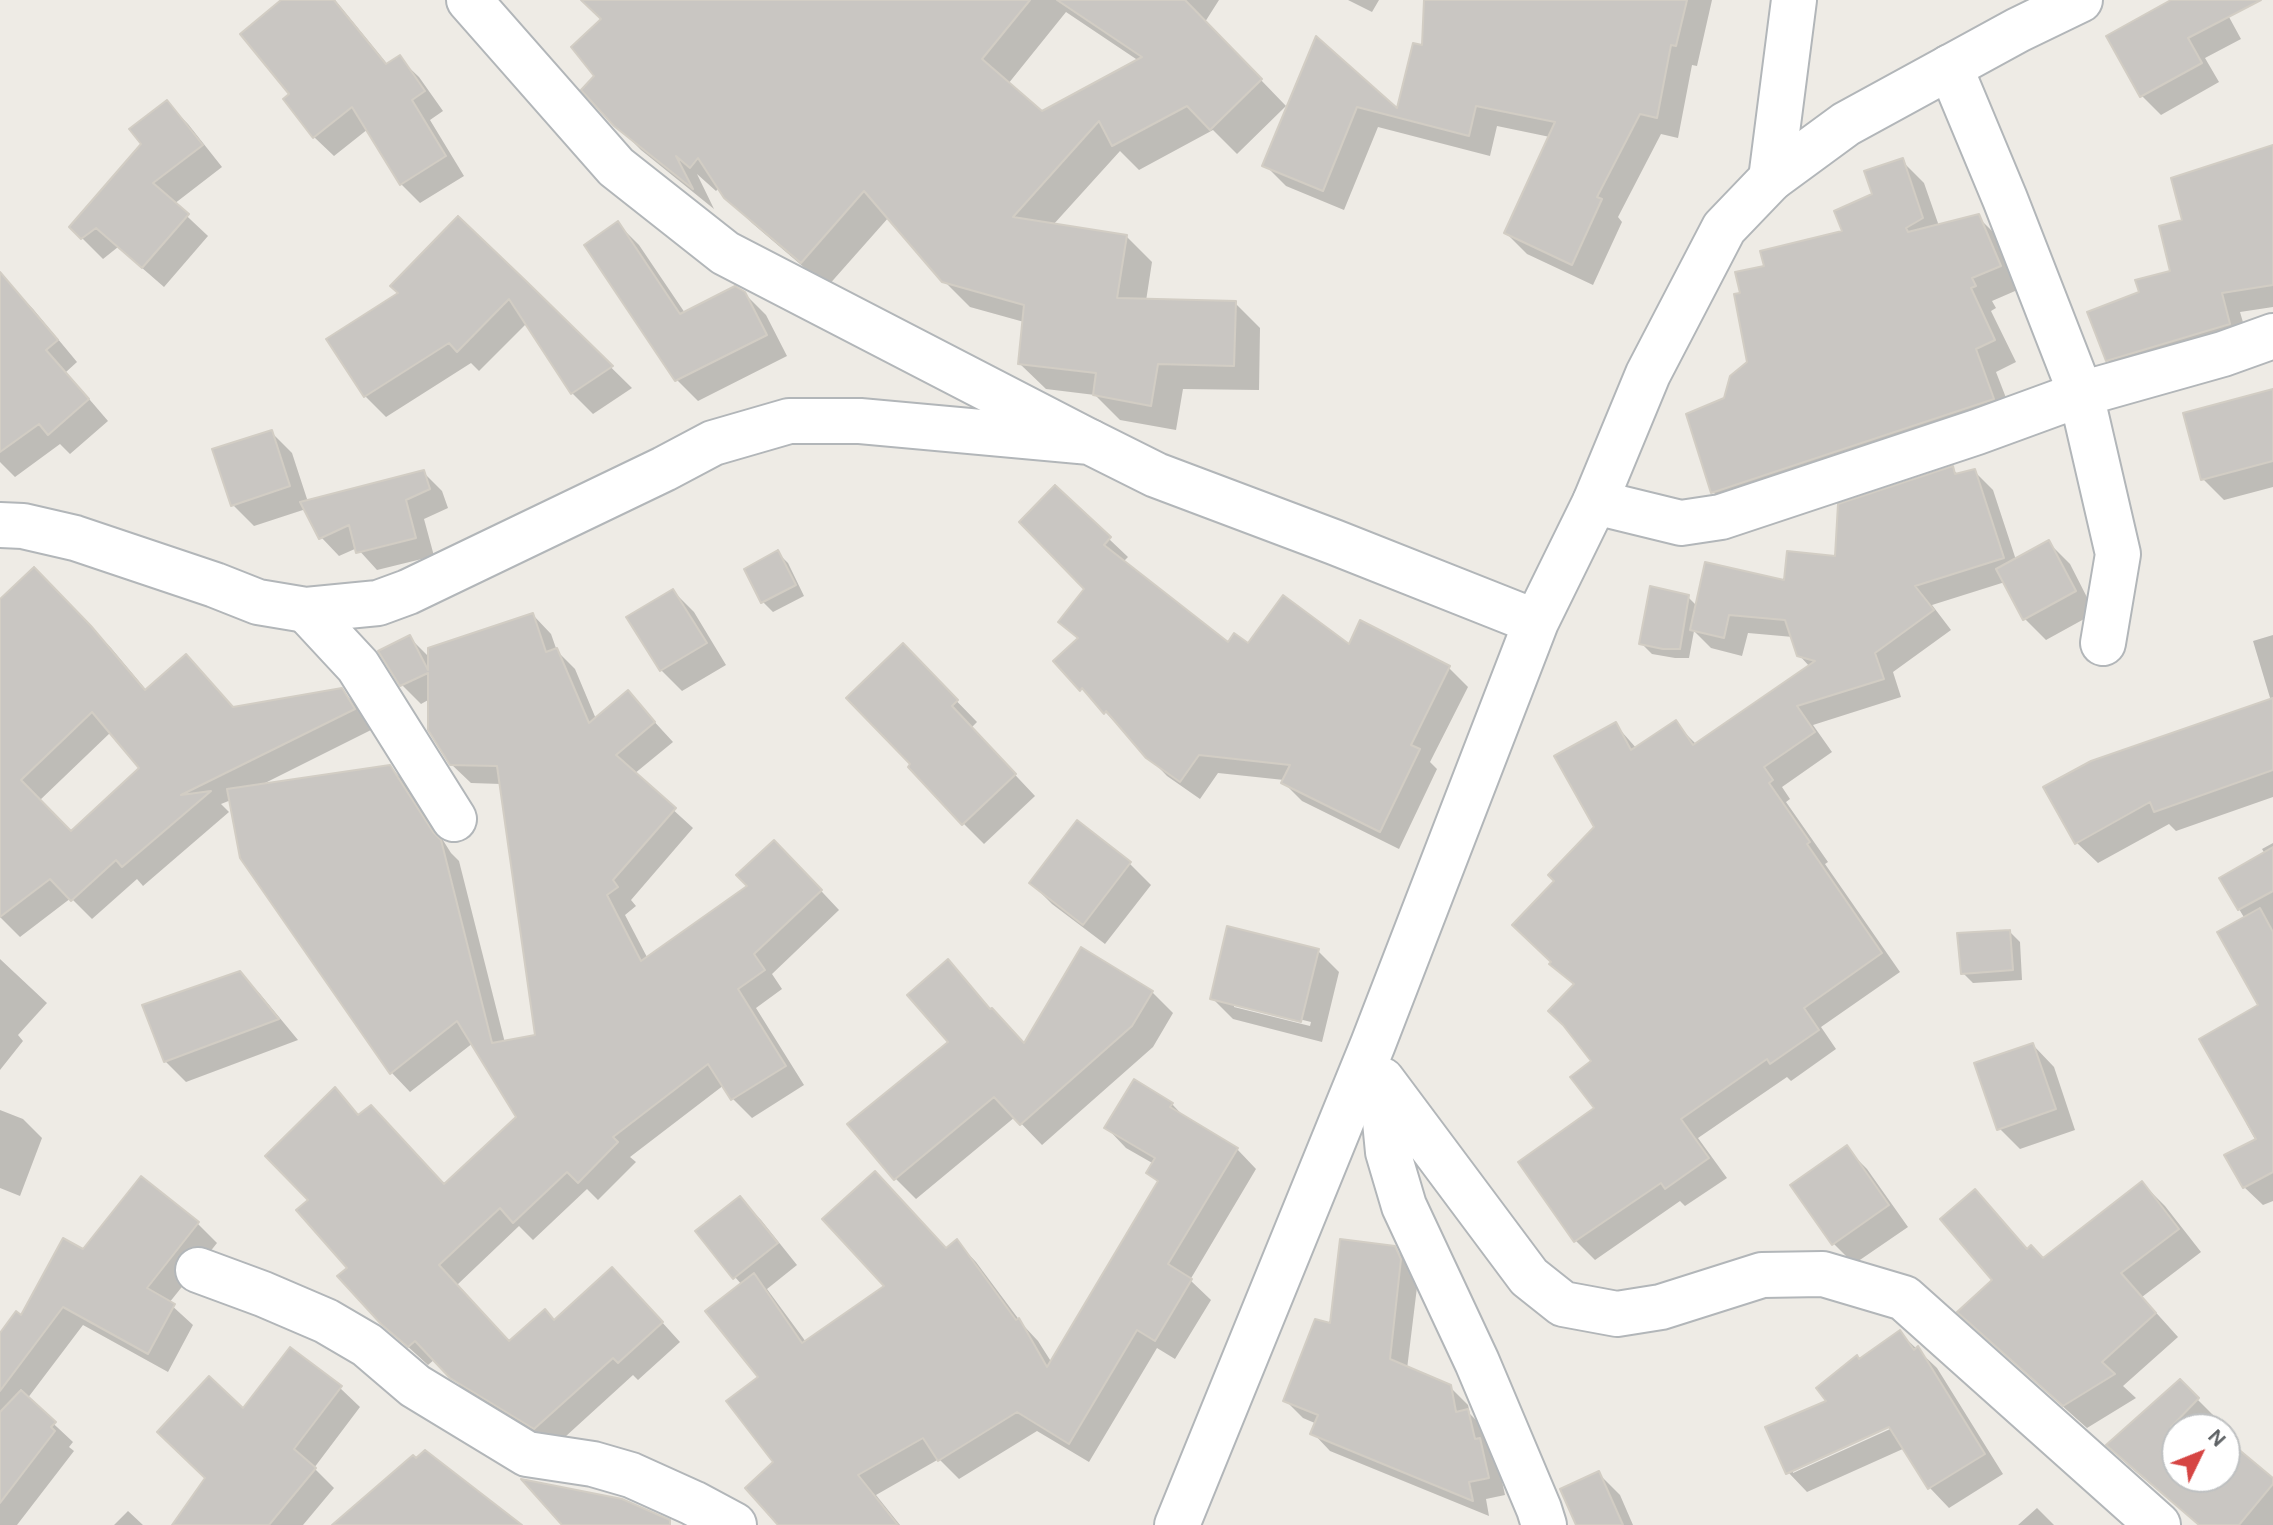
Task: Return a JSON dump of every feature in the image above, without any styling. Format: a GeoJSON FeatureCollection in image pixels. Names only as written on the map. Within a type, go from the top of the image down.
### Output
{"type":"FeatureCollection","features":[{"type":"Feature","properties":{"kind":"street"},"geometry":{"type":"LineString","coordinates":[[469,0],[616,167],[725,253],[1156,475],[1536,622]]}},
{"type":"Feature","properties":{"kind":"street"},"geometry":{"type":"LineString","coordinates":[[1771,179],[1794,0]]}},
{"type":"Feature","properties":{"kind":"street"},"geometry":{"type":"LineString","coordinates":[[1177,1525],[1377,1062],[1536,622],[1595,502],[1648,374],[1724,228],[1771,179],[1846,124],[2080,0]]}},
{"type":"Feature","properties":{"kind":"street"},"geometry":{"type":"LineString","coordinates":[[1950,67],[2081,394],[2118,554],[2103,643]]}},
{"type":"Feature","properties":{"kind":"street"},"geometry":{"type":"LineString","coordinates":[[1595,502],[1681,523],[1721,517],[2081,394],[2223,354],[2273,336]]}},
{"type":"Feature","properties":{"kind":"street"},"geometry":{"type":"LineString","coordinates":[[0,525],[23,526],[75,538],[258,602],[306,610],[378,603],[408,592],[713,443],[789,421],[860,421],[1090,442]]}},
{"type":"Feature","properties":{"kind":"street"},"geometry":{"type":"LineString","coordinates":[[306,610],[358,666],[454,819]]}},
{"type":"Feature","properties":{"kind":"street"},"geometry":{"type":"LineString","coordinates":[[1377,1062],[1388,1152],[1404,1206],[1477,1362],[1544,1525]]}},
{"type":"Feature","properties":{"kind":"street"},"geometry":{"type":"LineString","coordinates":[[1377,1062],[1529,1277],[1563,1304],[1617,1314],[1661,1307],[1762,1275],[1777,1274],[1823,1274],[1904,1298],[2158,1525]]}},
{"type":"Feature","properties":{"kind":"street"},"geometry":{"type":"LineString","coordinates":[[198,1270],[326,1321],[367,1345],[415,1386],[527,1454],[593,1464],[631,1475],[734,1525]]}},
{"type":"Feature","properties":{"kind":"building"},"geometry":{"type":"Polygon","coordinates":[[[281,0],[334,0],[386,64],[400,55],[425,91],[412,100],[446,156],[400,185],[352,107],[313,138],[283,99],[289,94],[240,34],[281,0]]]}},
{"type":"Feature","properties":{"kind":"building"},"geometry":{"type":"Polygon","coordinates":[[[581,0],[1030,0],[982,59],[1042,111],[1142,57],[1057,0],[1185,0],[1262,79],[1210,130],[1187,106],[1112,146],[1099,121],[1013,217],[1127,235],[1117,298],[1236,301],[1234,366],[1158,364],[1151,406],[1093,395],[1096,373],[1018,364],[1024,305],[942,282],[864,191],[801,263],[724,198],[698,158],[690,168],[676,156],[693,189],[614,126],[581,90],[594,76],[571,47],[601,19],[581,0]]]}},
{"type":"Feature","properties":{"kind":"building"},"geometry":{"type":"Polygon","coordinates":[[[1424,0],[1687,0],[1676,46],[1671,45],[1657,118],[1640,114],[1597,197],[1602,199],[1572,265],[1504,233],[1555,122],[1476,106],[1469,136],[1357,107],[1323,191],[1262,166],[1316,36],[1397,108],[1413,43],[1422,45],[1424,0]]]}},
{"type":"Feature","properties":{"kind":"building"},"geometry":{"type":"Polygon","coordinates":[[[2171,0],[2261,0],[2188,38],[2202,63],[2140,97],[2106,36],[2171,0]]]}},
{"type":"Feature","properties":{"kind":"building"},"geometry":{"type":"Polygon","coordinates":[[[167,100],[203,145],[153,183],[189,214],[142,268],[96,228],[81,239],[69,227],[141,144],[129,129],[167,100]]]}},
{"type":"Feature","properties":{"kind":"building"},"geometry":{"type":"Polygon","coordinates":[[[2273,145],[2273,285],[2222,293],[2230,324],[2106,361],[2087,312],[2139,292],[2135,280],[2170,271],[2159,226],[2182,220],[2171,178],[2273,145]]]}},
{"type":"Feature","properties":{"kind":"building"},"geometry":{"type":"Polygon","coordinates":[[[1903,158],[1923,218],[1906,228],[1908,232],[1979,214],[2001,266],[1972,278],[1976,286],[1971,288],[1995,340],[1976,349],[1994,399],[1711,493],[1686,414],[1724,398],[1730,376],[1747,362],[1734,294],[1740,293],[1735,272],[1764,266],[1760,251],[1842,231],[1834,211],[1872,194],[1864,171],[1903,158]]]}},
{"type":"Feature","properties":{"kind":"building"},"geometry":{"type":"Polygon","coordinates":[[[458,216],[613,366],[571,394],[509,299],[457,352],[449,343],[364,397],[326,339],[398,293],[390,286],[458,216]]]}},
{"type":"Feature","properties":{"kind":"building"},"geometry":{"type":"Polygon","coordinates":[[[618,221],[680,314],[735,286],[745,292],[767,335],[675,381],[584,245],[618,221]]]}},
{"type":"Feature","properties":{"kind":"building"},"geometry":{"type":"Polygon","coordinates":[[[0,272],[58,340],[46,350],[89,399],[48,435],[39,424],[0,452],[0,272]]]}},
{"type":"Feature","properties":{"kind":"building"},"geometry":{"type":"Polygon","coordinates":[[[2273,389],[2273,461],[2201,480],[2183,413],[2273,389]]]}},
{"type":"Feature","properties":{"kind":"building"},"geometry":{"type":"Polygon","coordinates":[[[272,430],[290,486],[231,506],[212,449],[272,430]]]}},
{"type":"Feature","properties":{"kind":"building"},"geometry":{"type":"Polygon","coordinates":[[[1953,466],[1955,474],[1975,469],[2004,558],[1915,586],[1934,610],[1875,653],[1884,679],[1797,706],[1815,732],[1764,767],[1773,780],[1769,783],[1810,842],[1807,844],[1882,953],[1804,1008],[1819,1030],[1770,1064],[1767,1059],[1681,1119],[1709,1158],[1665,1189],[1661,1183],[1574,1242],[1518,1162],[1594,1108],[1570,1077],[1591,1061],[1548,1011],[1574,984],[1549,964],[1551,962],[1512,925],[1554,881],[1548,875],[1594,827],[1554,756],[1616,722],[1631,750],[1676,720],[1693,745],[1815,661],[1797,656],[1785,620],[1729,615],[1724,638],[1690,630],[1705,562],[1784,580],[1787,551],[1835,556],[1838,504],[1953,466]]]}},
{"type":"Feature","properties":{"kind":"building"},"geometry":{"type":"Polygon","coordinates":[[[424,470],[430,489],[406,500],[416,538],[356,553],[349,525],[319,539],[300,502],[424,470]]]}},
{"type":"Feature","properties":{"kind":"building"},"geometry":{"type":"Polygon","coordinates":[[[1055,485],[1111,537],[1104,545],[1228,642],[1234,633],[1248,643],[1283,595],[1349,644],[1360,620],[1450,666],[1411,745],[1420,749],[1380,832],[1281,783],[1290,765],[1199,755],[1180,782],[1146,758],[1106,711],[1104,714],[1082,688],[1080,691],[1053,661],[1078,638],[1058,622],[1084,589],[1019,522],[1055,485]]]}},
{"type":"Feature","properties":{"kind":"building"},"geometry":{"type":"Polygon","coordinates":[[[2049,540],[2076,591],[2023,620],[1996,569],[2049,540]]]}},
{"type":"Feature","properties":{"kind":"building"},"geometry":{"type":"Polygon","coordinates":[[[778,550],[796,585],[761,603],[744,569],[778,550]]]}},
{"type":"Feature","properties":{"kind":"building"},"geometry":{"type":"Polygon","coordinates":[[[34,567],[91,626],[145,690],[186,654],[233,707],[342,688],[355,709],[181,795],[211,791],[122,867],[116,860],[71,901],[50,879],[0,917],[0,599],[34,567]],[[92,712],[21,780],[71,831],[139,768],[92,712]]]}},
{"type":"Feature","properties":{"kind":"building"},"geometry":{"type":"Polygon","coordinates":[[[1650,586],[1689,595],[1680,649],[1639,644],[1650,586]]]}},
{"type":"Feature","properties":{"kind":"building"},"geometry":{"type":"Polygon","coordinates":[[[673,589],[707,643],[660,671],[626,617],[673,589]]]}},
{"type":"Feature","properties":{"kind":"building"},"geometry":{"type":"Polygon","coordinates":[[[533,613],[546,652],[557,648],[589,723],[628,690],[655,722],[616,755],[676,808],[613,880],[618,887],[607,895],[641,961],[747,886],[736,875],[774,840],[822,890],[754,954],[765,970],[738,989],[786,1066],[731,1100],[708,1064],[613,1137],[618,1142],[578,1183],[567,1172],[513,1223],[500,1208],[439,1265],[509,1341],[545,1309],[554,1320],[612,1267],[663,1322],[618,1363],[613,1358],[534,1429],[450,1378],[415,1341],[408,1347],[381,1324],[337,1276],[347,1268],[296,1210],[308,1200],[265,1156],[335,1087],[358,1115],[371,1105],[444,1184],[516,1117],[457,1021],[390,1074],[240,858],[227,789],[390,765],[441,840],[492,1043],[535,1035],[497,766],[450,765],[428,730],[428,673],[400,686],[378,651],[410,635],[428,670],[428,648],[533,613]]]}},
{"type":"Feature","properties":{"kind":"building"},"geometry":{"type":"Polygon","coordinates":[[[903,643],[958,700],[952,706],[1016,774],[962,825],[908,767],[910,764],[846,698],[903,643]]]}},
{"type":"Feature","properties":{"kind":"building"},"geometry":{"type":"Polygon","coordinates":[[[2273,698],[2273,770],[2154,812],[2150,802],[2075,844],[2043,787],[2091,761],[2273,698]]]}},
{"type":"Feature","properties":{"kind":"building"},"geometry":{"type":"Polygon","coordinates":[[[1077,820],[1131,862],[1083,925],[1029,883],[1077,820]]]}},
{"type":"Feature","properties":{"kind":"building"},"geometry":{"type":"Polygon","coordinates":[[[2273,847],[2273,891],[2238,910],[2219,878],[2273,847]]]}},
{"type":"Feature","properties":{"kind":"building"},"geometry":{"type":"Polygon","coordinates":[[[2260,908],[2273,932],[2273,1172],[2243,1188],[2224,1155],[2256,1139],[2199,1039],[2258,1005],[2217,932],[2260,908]]]}},
{"type":"Feature","properties":{"kind":"building"},"geometry":{"type":"Polygon","coordinates":[[[1227,926],[1319,949],[1301,1022],[1210,999],[1227,926]]]}},
{"type":"Feature","properties":{"kind":"building"},"geometry":{"type":"Polygon","coordinates":[[[2010,930],[2013,970],[1961,974],[1957,933],[2010,930]]]}},
{"type":"Feature","properties":{"kind":"building"},"geometry":{"type":"Polygon","coordinates":[[[1081,947],[1153,991],[1132,1026],[1020,1125],[994,1097],[894,1180],[847,1124],[948,1042],[907,995],[948,959],[990,1009],[1024,1043],[1081,947]]]}},
{"type":"Feature","properties":{"kind":"building"},"geometry":{"type":"Polygon","coordinates":[[[240,971],[279,1019],[164,1062],[142,1005],[240,971]]]}},
{"type":"Feature","properties":{"kind":"building"},"geometry":{"type":"Polygon","coordinates":[[[2033,1043],[2056,1109],[1997,1130],[1974,1063],[2033,1043]]]}},
{"type":"Feature","properties":{"kind":"building"},"geometry":{"type":"Polygon","coordinates":[[[1134,1079],[1173,1103],[1170,1107],[1238,1148],[1168,1264],[1192,1279],[1155,1341],[1137,1330],[1069,1444],[1017,1412],[938,1461],[923,1438],[858,1475],[898,1525],[778,1525],[745,1488],[773,1462],[726,1401],[758,1377],[705,1311],[754,1273],[802,1343],[884,1286],[822,1219],[875,1171],[946,1248],[957,1239],[1016,1320],[1019,1318],[1047,1367],[1158,1181],[1146,1173],[1155,1158],[1104,1128],[1134,1079]]]}},
{"type":"Feature","properties":{"kind":"building"},"geometry":{"type":"Polygon","coordinates":[[[1847,1145],[1889,1205],[1832,1245],[1790,1185],[1847,1145]]]}},
{"type":"Feature","properties":{"kind":"building"},"geometry":{"type":"Polygon","coordinates":[[[141,1176],[199,1222],[147,1288],[175,1304],[148,1354],[63,1307],[0,1391],[0,1333],[16,1311],[21,1315],[63,1238],[83,1249],[141,1176]]]}},
{"type":"Feature","properties":{"kind":"building"},"geometry":{"type":"Polygon","coordinates":[[[2142,1181],[2179,1229],[2121,1273],[2156,1313],[2102,1362],[2115,1374],[2063,1406],[1957,1312],[1992,1280],[1940,1219],[1975,1189],[2027,1249],[2031,1245],[2043,1258],[2142,1181]]]}},
{"type":"Feature","properties":{"kind":"building"},"geometry":{"type":"Polygon","coordinates":[[[740,1196],[778,1243],[733,1279],[695,1231],[740,1196]]]}},
{"type":"Feature","properties":{"kind":"building"},"geometry":{"type":"Polygon","coordinates":[[[1340,1239],[1395,1246],[1401,1259],[1390,1359],[1451,1385],[1456,1412],[1468,1409],[1475,1439],[1480,1438],[1489,1478],[1469,1482],[1473,1501],[1310,1434],[1318,1415],[1283,1401],[1315,1319],[1330,1323],[1340,1239]]]}},
{"type":"Feature","properties":{"kind":"building"},"geometry":{"type":"Polygon","coordinates":[[[1900,1330],[1914,1350],[1918,1346],[1985,1454],[1928,1489],[1889,1427],[1786,1474],[1765,1427],[1826,1401],[1816,1388],[1857,1355],[1859,1359],[1900,1330]]]}},
{"type":"Feature","properties":{"kind":"building"},"geometry":{"type":"Polygon","coordinates":[[[290,1347],[342,1386],[294,1449],[316,1468],[269,1525],[172,1525],[205,1478],[157,1432],[209,1376],[243,1408],[290,1347]]]}},
{"type":"Feature","properties":{"kind":"building"},"geometry":{"type":"Polygon","coordinates":[[[2180,1379],[2199,1398],[2185,1413],[2161,1413],[2161,1492],[2106,1445],[2180,1379]]]}},
{"type":"Feature","properties":{"kind":"building"},"geometry":{"type":"Polygon","coordinates":[[[21,1390],[56,1422],[51,1427],[55,1431],[0,1503],[0,1412],[21,1390]]]}},
{"type":"Feature","properties":{"kind":"building"},"geometry":{"type":"Polygon","coordinates":[[[425,1450],[522,1525],[332,1525],[413,1455],[416,1458],[425,1450]]]}},
{"type":"Feature","properties":{"kind":"building"},"geometry":{"type":"Polygon","coordinates":[[[2241,1451],[2273,1478],[2273,1484],[2239,1525],[2199,1525],[2162,1493],[2241,1493],[2241,1451]]]}},
{"type":"Feature","properties":{"kind":"building"},"geometry":{"type":"Polygon","coordinates":[[[1599,1471],[1623,1525],[1576,1525],[1560,1489],[1599,1471]]]}},
{"type":"Feature","properties":{"kind":"building"},"geometry":{"type":"Polygon","coordinates":[[[521,1479],[622,1499],[670,1520],[670,1525],[562,1525],[521,1479]]]}}]}
